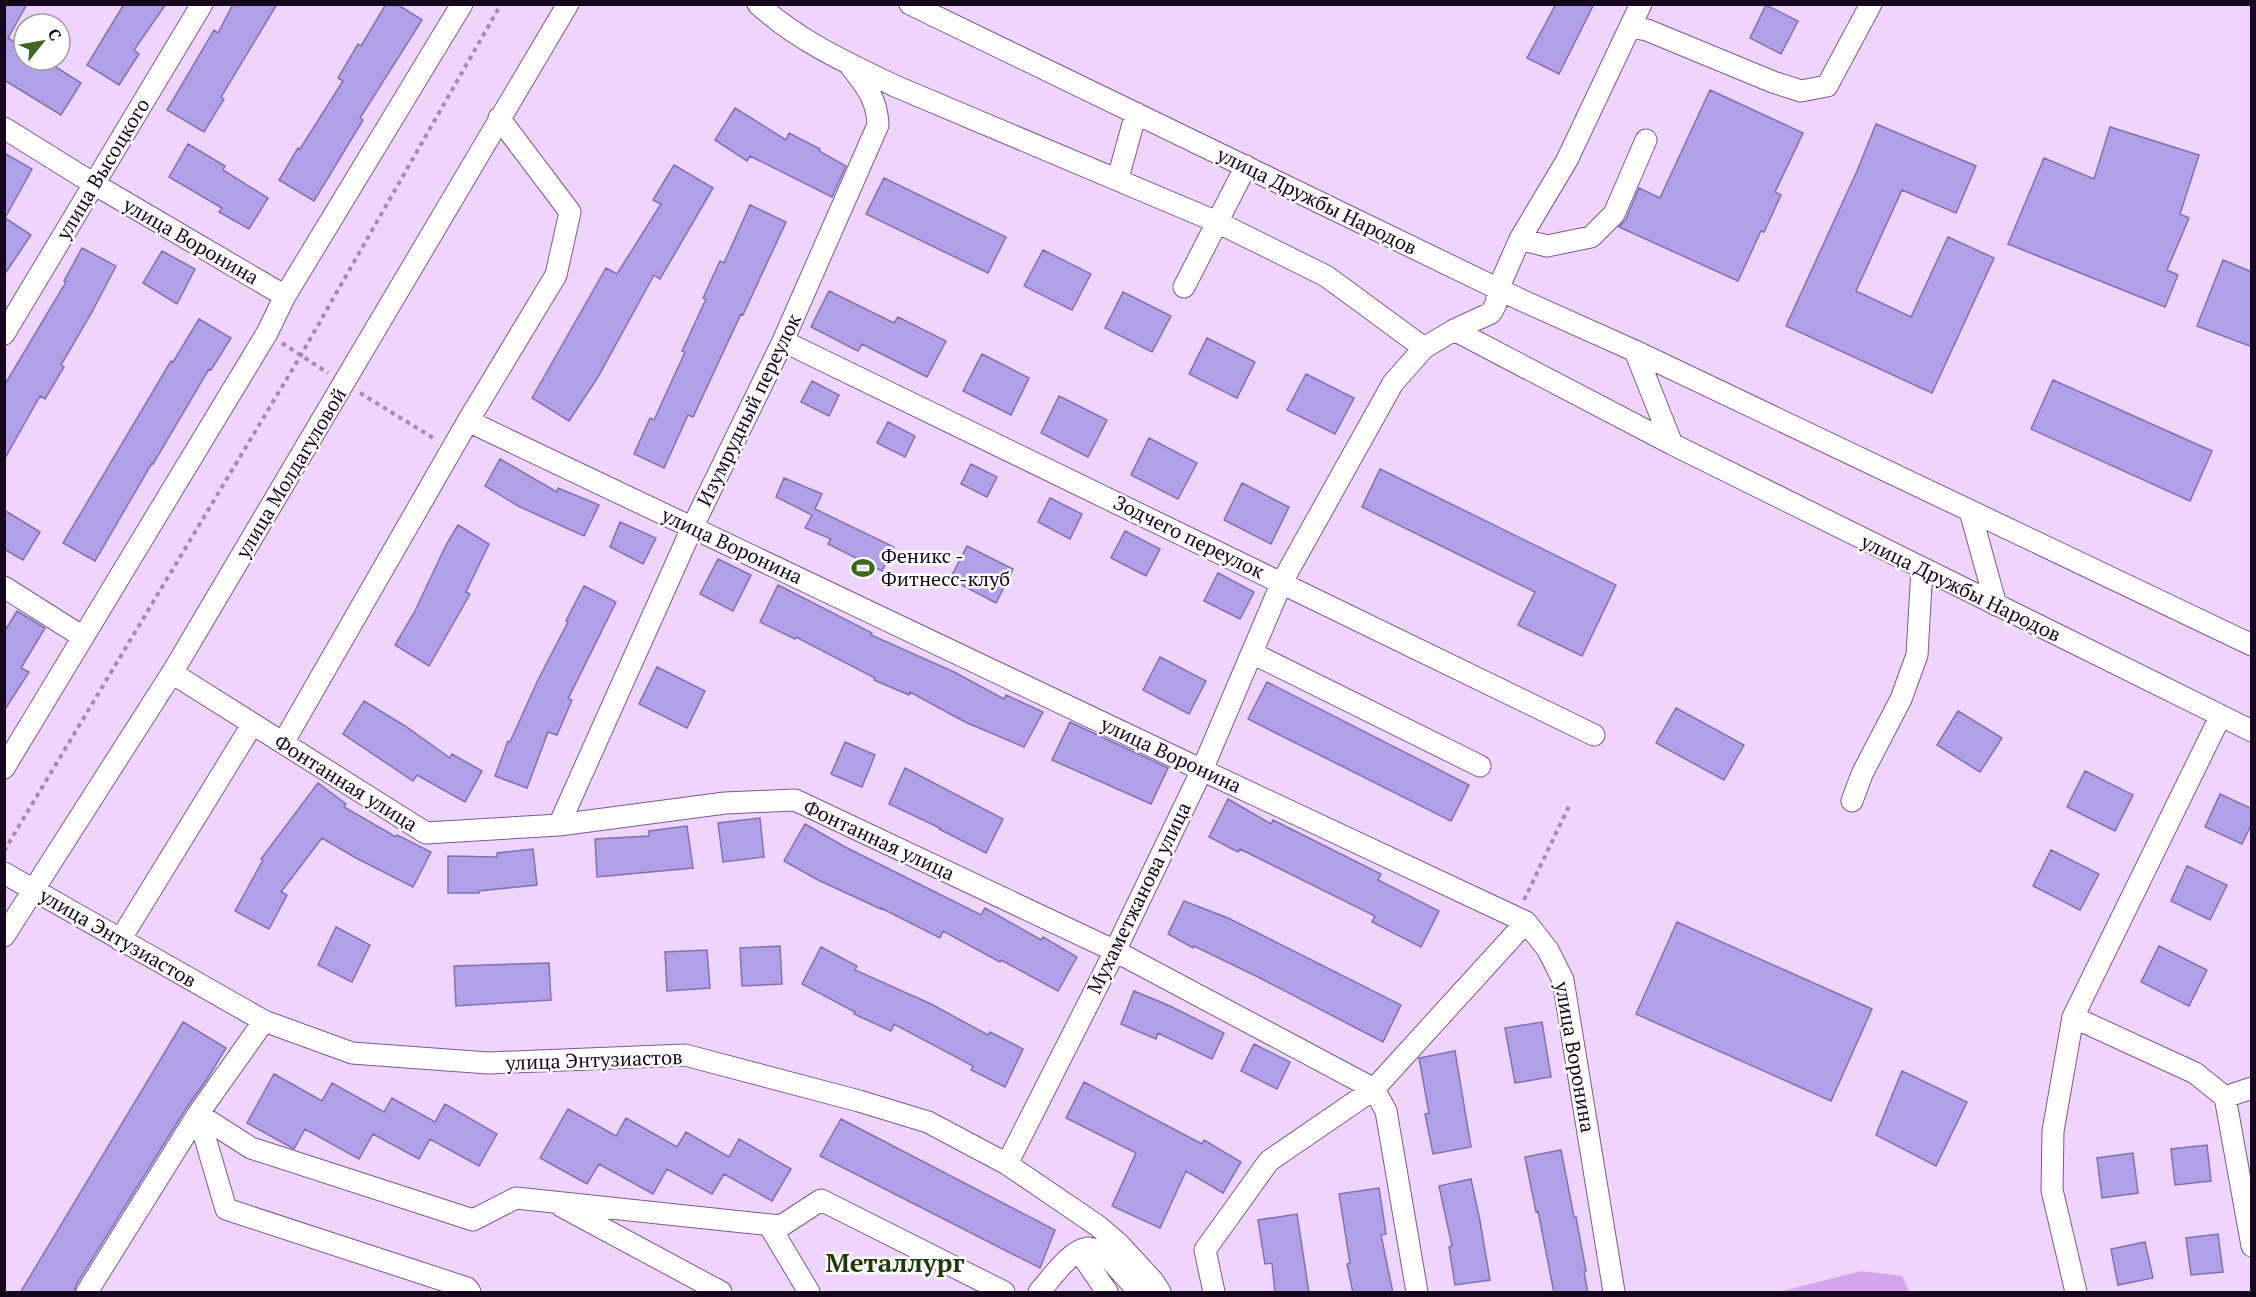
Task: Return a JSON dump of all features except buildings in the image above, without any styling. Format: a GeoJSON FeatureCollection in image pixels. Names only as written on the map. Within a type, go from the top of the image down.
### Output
{"type":"FeatureCollection","features":[{"type":"Feature","properties":{"kind":"street","name":"улица Высоцкого"},"geometry":{"type":"LineString","coordinates":[[4,334],[202,4]]}},
{"type":"Feature","properties":{"kind":"street"},"geometry":{"type":"LineString","coordinates":[[4,768],[267,333],[285,296],[462,4]]}},
{"type":"Feature","properties":{"kind":"street","name":"улица Молдагуловой"},"geometry":{"type":"LineString","coordinates":[[4,936],[35,891],[172,673],[568,4]]}},
{"type":"Feature","properties":{"kind":"street"},"geometry":{"type":"LineString","coordinates":[[758,4],[776,21],[848,63],[895,86],[1118,178],[1217,222],[1326,276],[1424,348]]}},
{"type":"Feature","properties":{"kind":"street","name":"улица Дружбы Народов"},"geometry":{"type":"LineString","coordinates":[[910,4],[1498,289],[1635,351],[2252,645]]}},
{"type":"Feature","properties":{"kind":"street","name":"Мухаметжанова улица"},"geometry":{"type":"LineString","coordinates":[[1007,1164],[1115,951],[1202,770],[1282,582],[1393,383],[1424,348],[1454,330],[1491,313],[1496,304],[1498,289],[1520,239],[1567,160],[1641,4]]}},
{"type":"Feature","properties":{"kind":"street"},"geometry":{"type":"LineString","coordinates":[[1630,27],[1647,30],[1773,82],[1801,91],[1827,86],[1871,4]]}},
{"type":"Feature","properties":{"kind":"street","name":"Изумрудный переулок"},"geometry":{"type":"LineString","coordinates":[[559,825],[692,528],[783,341],[878,125],[877,108],[871,95],[848,63]]}},
{"type":"Feature","properties":{"kind":"street"},"geometry":{"type":"LineString","coordinates":[[1118,178],[1136,113]]}},
{"type":"Feature","properties":{"kind":"street"},"geometry":{"type":"LineString","coordinates":[[283,743],[468,421],[556,276],[570,212],[499,118]]}},
{"type":"Feature","properties":{"kind":"street","name":"улица Воронина"},"geometry":{"type":"LineString","coordinates":[[4,128],[94,184],[285,296]]}},
{"type":"Feature","properties":{"kind":"street"},"geometry":{"type":"LineString","coordinates":[[1520,239],[1547,246],[1591,237],[1614,214],[1646,140]]}},
{"type":"Feature","properties":{"kind":"street"},"geometry":{"type":"LineString","coordinates":[[1184,287],[1246,166]]}},
{"type":"Feature","properties":{"kind":"street","name":"улица Дружбы Народов"},"geometry":{"type":"LineString","coordinates":[[1454,330],[1672,444],[2252,731]]}},
{"type":"Feature","properties":{"kind":"street","name":"Зодчего переулок"},"geometry":{"type":"LineString","coordinates":[[783,341],[1594,735]]}},
{"type":"Feature","properties":{"kind":"street"},"geometry":{"type":"LineString","coordinates":[[1635,351],[1672,444]]}},
{"type":"Feature","properties":{"kind":"street","name":"улица Воронина"},"geometry":{"type":"LineString","coordinates":[[468,421],[1520,919],[1548,950],[1563,980],[1614,1293]]}},
{"type":"Feature","properties":{"kind":"street"},"geometry":{"type":"LineString","coordinates":[[1970,511],[1996,605]]}},
{"type":"Feature","properties":{"kind":"street"},"geometry":{"type":"LineString","coordinates":[[1852,801],[1862,774],[1901,699],[1917,655],[1922,568]]}},
{"type":"Feature","properties":{"kind":"street"},"geometry":{"type":"LineString","coordinates":[[4,587],[83,638]]}},
{"type":"Feature","properties":{"kind":"street"},"geometry":{"type":"LineString","coordinates":[[1252,653],[1480,766]]}},
{"type":"Feature","properties":{"kind":"street","name":"Фонтанная улица"},"geometry":{"type":"LineString","coordinates":[[172,673],[426,833],[559,825],[725,803],[795,800],[1115,951],[1374,1089]]}},
{"type":"Feature","properties":{"kind":"street"},"geometry":{"type":"LineString","coordinates":[[2076,1293],[2052,1190],[2053,1131],[2073,1017],[2220,717]]}},
{"type":"Feature","properties":{"kind":"street"},"geometry":{"type":"LineString","coordinates":[[120,940],[252,725]]}},
{"type":"Feature","properties":{"kind":"street","name":"улица Энтузиастов"},"geometry":{"type":"LineString","coordinates":[[4,873],[264,1021],[352,1053],[488,1063],[685,1055],[859,1101],[928,1122],[1007,1164],[1098,1226],[1112,1249],[1153,1281],[1160,1293]]}},
{"type":"Feature","properties":{"kind":"street"},"geometry":{"type":"LineString","coordinates":[[1214,1293],[1205,1250],[1269,1161],[1374,1089],[1520,919]]}},
{"type":"Feature","properties":{"kind":"street"},"geometry":{"type":"LineString","coordinates":[[2073,1017],[2195,1073],[2224,1097],[2252,1246]]}},
{"type":"Feature","properties":{"kind":"street"},"geometry":{"type":"LineString","coordinates":[[87,1293],[198,1114],[264,1021]]}},
{"type":"Feature","properties":{"kind":"street"},"geometry":{"type":"LineString","coordinates":[[2224,1097],[2252,1088]]}},
{"type":"Feature","properties":{"kind":"street"},"geometry":{"type":"LineString","coordinates":[[1374,1089],[1386,1111],[1417,1293]]}},
{"type":"Feature","properties":{"kind":"street"},"geometry":{"type":"LineString","coordinates":[[198,1114],[251,1148],[473,1220],[516,1197],[781,1226],[821,1200],[1004,1293]]}},
{"type":"Feature","properties":{"kind":"street"},"geometry":{"type":"LineString","coordinates":[[198,1114],[226,1209],[467,1288],[470,1293]]}},
{"type":"Feature","properties":{"kind":"street"},"geometry":{"type":"LineString","coordinates":[[552,1202],[721,1293]]}},
{"type":"Feature","properties":{"kind":"street"},"geometry":{"type":"LineString","coordinates":[[769,1225],[808,1293]]}},
{"type":"Feature","properties":{"kind":"street"},"geometry":{"type":"LineString","coordinates":[[1040,1293],[1064,1264],[1079,1251],[1091,1248],[1112,1249],[1139,1293]]}},
{"type":"Feature","properties":{"kind":"street"},"geometry":{"type":"LineString","coordinates":[[1079,1251],[1107,1293]]}},
{"type":"Feature","properties":{"kind":"path"},"geometry":{"type":"LineString","coordinates":[[4,851],[301,356],[501,4]]}},
{"type":"Feature","properties":{"kind":"path"},"geometry":{"type":"LineString","coordinates":[[1520,919],[1528,894],[1570,804]]}},
{"type":"Feature","properties":{"kind":"shaded area"},"geometry":{"type":"Polygon","coordinates":[[[1861,1271],[1902,1276],[1909,1292],[1779,1292],[1861,1271]]]}},
{"type":"Feature","properties":{"kind":"place","name":"Феникс - Фитнесс-клуб"},"geometry":{"type":"Point","coordinates":[863,568]}},
{"type":"Feature","properties":{"kind":"district","name":"Металлург"},"geometry":{"type":"Point","coordinates":[895,1263]}}]}
